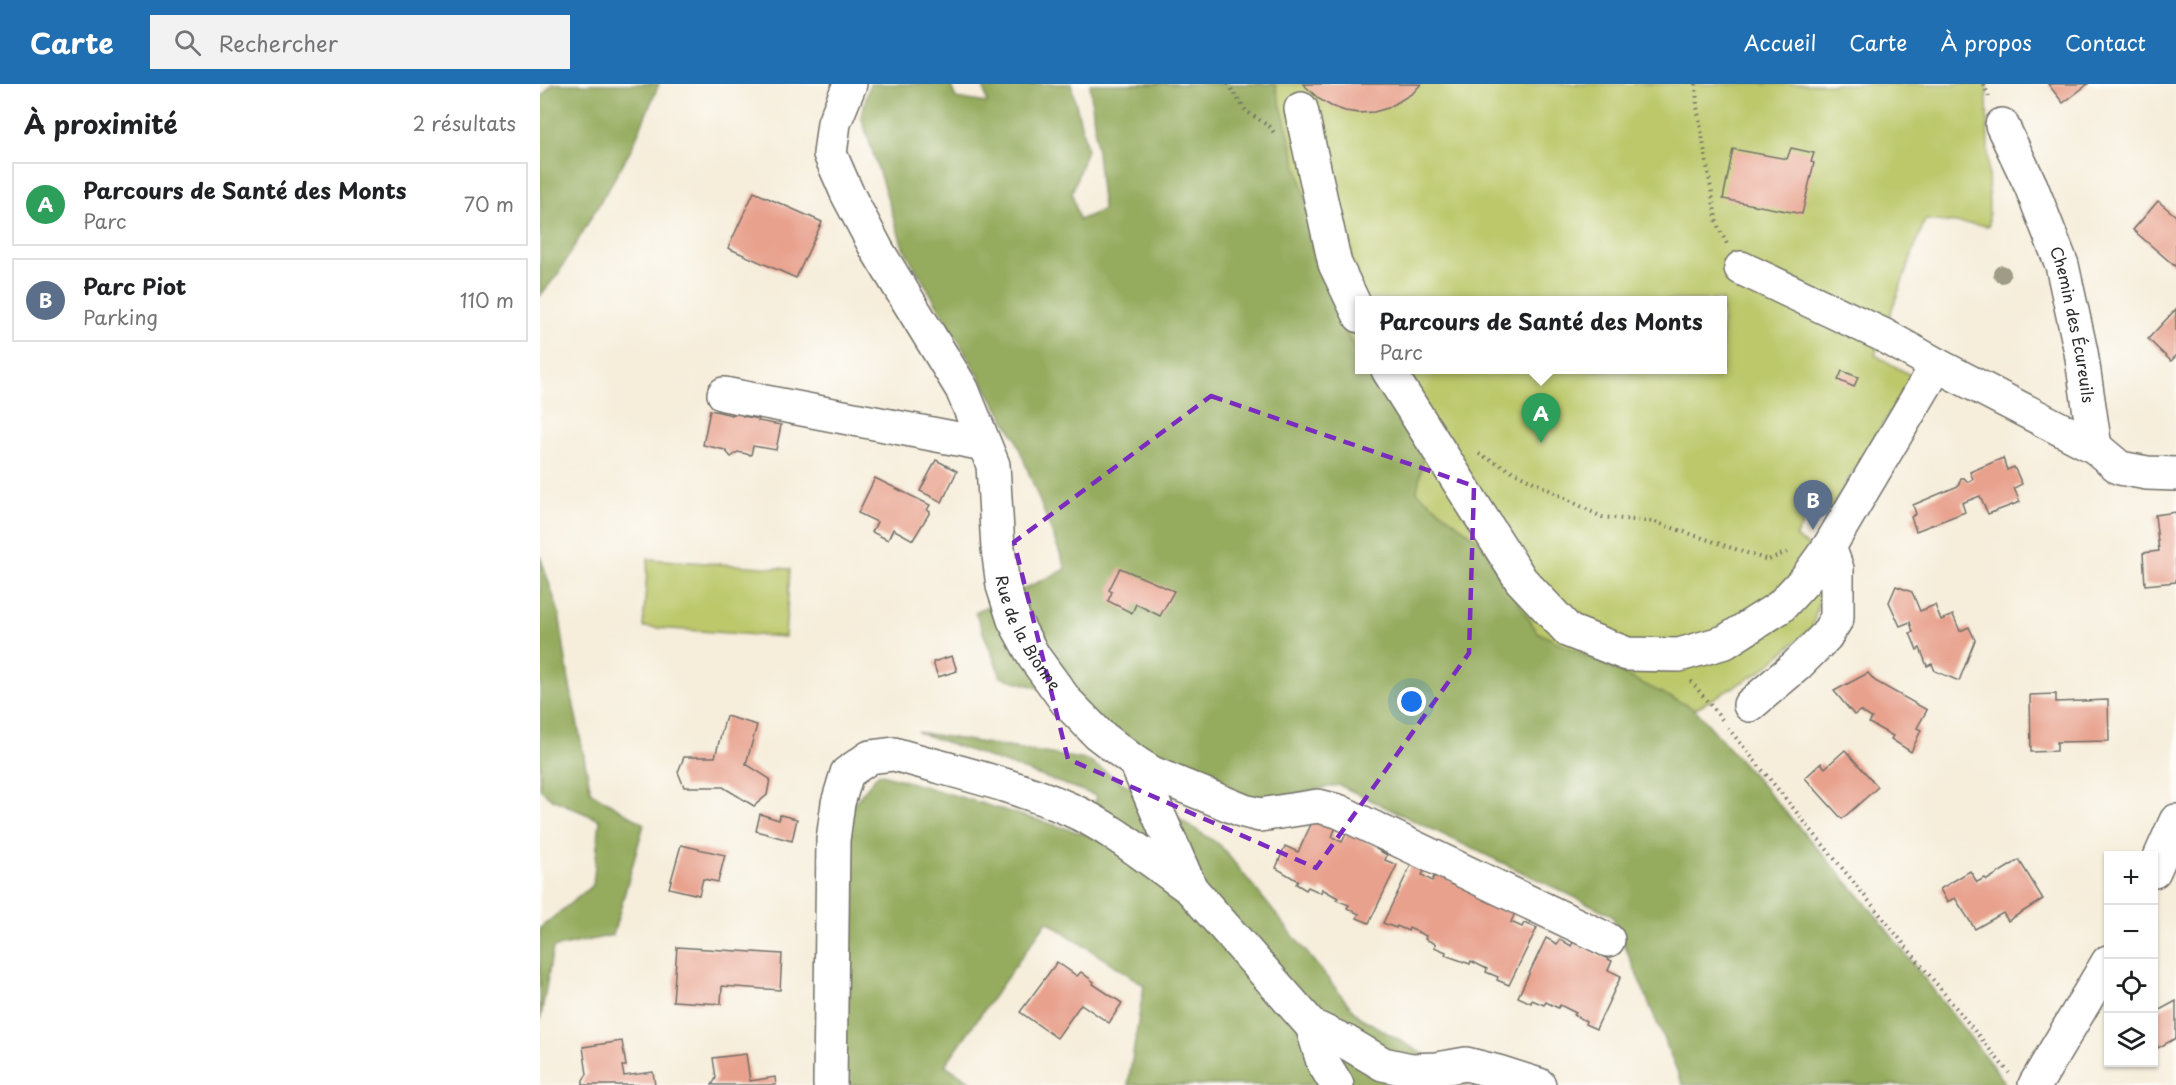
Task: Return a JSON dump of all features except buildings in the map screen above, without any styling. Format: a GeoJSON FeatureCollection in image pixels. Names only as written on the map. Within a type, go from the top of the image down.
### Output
{"type":"FeatureCollection","features":[{"type":"Feature","properties":{"kind":"street","name":"Rue de la Bionne"},"geometry":{"type":"LineString","coordinates":[[850,84],[834,123],[830,154],[847,194],[877,250],[962,389],[993,465],[998,548],[1003,586],[1014,620],[1034,657],[1066,701],[1098,734],[1136,764],[1191,890],[1312,1026],[1323,1062],[1337,1085]]}},
{"type":"Feature","properties":{"kind":"street"},"geometry":{"type":"LineString","coordinates":[[1301,109],[1335,264],[1355,307]]}},
{"type":"Feature","properties":{"kind":"street","name":"Chemin des Écureuils"},"geometry":{"type":"LineString","coordinates":[[2002,125],[2031,186],[2062,265],[2081,352],[2095,447]]}},
{"type":"Feature","properties":{"kind":"street"},"geometry":{"type":"LineString","coordinates":[[1741,268],[1883,335],[2095,447],[2120,468],[2147,474],[2176,474]]}},
{"type":"Feature","properties":{"kind":"street"},"geometry":{"type":"LineString","coordinates":[[1391,374],[1521,579],[1569,631],[1627,654],[1679,655],[1725,642],[1780,607],[1805,579],[1829,547],[1937,365]]}},
{"type":"Feature","properties":{"kind":"street"},"geometry":{"type":"LineString","coordinates":[[724,394],[984,444]]}},
{"type":"Feature","properties":{"kind":"street"},"geometry":{"type":"LineString","coordinates":[[1750,705],[1796,666],[1826,636],[1837,618],[1838,569],[1829,547]]}},
{"type":"Feature","properties":{"kind":"street"},"geometry":{"type":"LineString","coordinates":[[830,1085],[833,840],[838,803],[847,773],[870,757],[894,753],[1033,794],[1070,809],[1102,826],[1191,890]]}},
{"type":"Feature","properties":{"kind":"street"},"geometry":{"type":"LineString","coordinates":[[1136,764],[1152,773],[1244,811],[1260,815],[1318,806],[1338,811],[1608,940]]}},
{"type":"Feature","properties":{"kind":"street"},"geometry":{"type":"LineString","coordinates":[[2158,862],[2176,821]]}},
{"type":"Feature","properties":{"kind":"street"},"geometry":{"type":"LineString","coordinates":[[2025,1081],[2104,969]]}},
{"type":"Feature","properties":{"kind":"street"},"geometry":{"type":"LineString","coordinates":[[1312,1026],[1346,1042],[1383,1064],[1411,1070],[1437,1069],[1466,1064],[1539,1085]]}},
{"type":"Feature","properties":{"kind":"path"},"geometry":{"type":"LineString","coordinates":[[1696,84],[1697,106],[1717,224],[1736,264],[1741,268]]}},
{"type":"Feature","properties":{"kind":"path"},"geometry":{"type":"LineString","coordinates":[[1477,453],[1602,517],[1655,522],[1768,560],[1788,552]]}},
{"type":"Feature","properties":{"kind":"path"},"geometry":{"type":"LineString","coordinates":[[1665,655],[1689,679],[2000,1062],[2025,1081]]}},
{"type":"Feature","properties":{"kind":"highlighted area"},"geometry":{"type":"Polygon","coordinates":[[[1211,396],[1474,486],[1469,653],[1316,868],[1068,759],[1014,542],[1211,396]]]}},
{"type":"Feature","properties":{"kind":"green space"},"geometry":{"type":"Polygon","coordinates":[[[552,84],[659,84],[631,150],[558,274],[540,296],[540,99],[552,84]]]}},
{"type":"Feature","properties":{"kind":"green space"},"geometry":{"type":"Polygon","coordinates":[[[870,84],[950,84],[956,98],[987,103],[983,84],[1071,84],[1087,149],[1072,193],[1079,220],[1103,210],[1090,84],[1275,84],[1338,319],[1355,350],[1355,374],[1369,374],[1426,443],[1417,492],[1480,542],[1537,632],[1695,709],[1869,907],[2004,1081],[2004,1085],[1683,1085],[1612,915],[1339,785],[1255,802],[1168,763],[1052,692],[1001,677],[975,612],[1066,569],[1015,437],[903,247],[861,116],[870,84]]]}},
{"type":"Feature","properties":{"kind":"green space"},"geometry":{"type":"Polygon","coordinates":[[[1122,84],[1987,84],[1989,226],[1925,220],[1875,355],[1912,376],[1825,518],[1812,510],[1795,537],[1809,546],[1797,564],[1825,580],[1812,628],[1760,672],[1695,709],[1259,638],[1122,84]]]}},
{"type":"Feature","properties":{"kind":"green space"},"geometry":{"type":"Polygon","coordinates":[[[540,556],[559,613],[569,681],[591,792],[644,824],[613,935],[553,948],[540,1022],[540,928],[593,885],[600,820],[552,799],[540,789],[540,556]]]}},
{"type":"Feature","properties":{"kind":"green space"},"geometry":{"type":"Polygon","coordinates":[[[648,559],[790,569],[785,637],[643,627],[648,559]]]}},
{"type":"Feature","properties":{"kind":"green space"},"geometry":{"type":"Polygon","coordinates":[[[917,732],[1087,760],[1220,845],[1358,1016],[1425,1055],[1413,1085],[1128,1085],[1144,985],[1047,921],[945,1065],[976,1085],[841,1085],[850,808],[879,773],[1085,834],[1097,796],[917,732]]]}},
{"type":"Feature","properties":{"kind":"place","name":"Parcours de Santé des Monts"},"geometry":{"type":"Point","coordinates":[1541,443]}},
{"type":"Feature","properties":{"kind":"place","name":"Parc Piot"},"geometry":{"type":"Point","coordinates":[1813,530]}}]}
